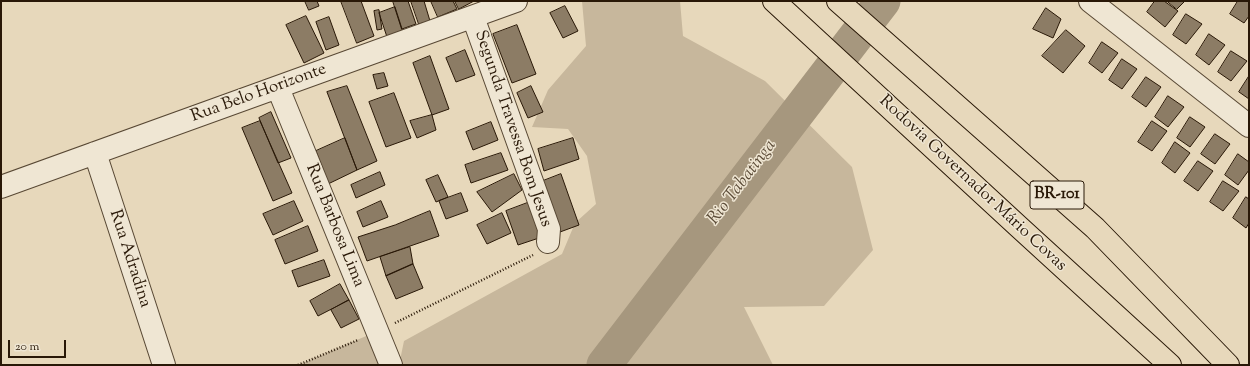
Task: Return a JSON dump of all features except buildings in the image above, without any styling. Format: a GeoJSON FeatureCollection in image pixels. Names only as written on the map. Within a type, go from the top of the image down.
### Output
{"type":"FeatureCollection","features":[{"type":"Feature","properties":{"kind":"highway","name":"Rodovia Governador Mário Covas"},"geometry":{"type":"LineString","coordinates":[[774,1],[1170,365]]}},
{"type":"Feature","properties":{"kind":"highway","name":"BR-101"},"geometry":{"type":"LineString","coordinates":[[838,1],[1095,228],[1228,365]]}},
{"type":"Feature","properties":{"kind":"street","name":"Rua Belo Horizonte"},"geometry":{"type":"LineString","coordinates":[[1,187],[516,1]]}},
{"type":"Feature","properties":{"kind":"street"},"geometry":{"type":"LineString","coordinates":[[1090,1],[1249,126]]}},
{"type":"Feature","properties":{"kind":"street","name":"Segunda Travessa Bom Jesus"},"geometry":{"type":"LineString","coordinates":[[473,17],[549,229],[548,242]]}},
{"type":"Feature","properties":{"kind":"street","name":"Rua Barbosa Lima"},"geometry":{"type":"LineString","coordinates":[[278,88],[391,365]]}},
{"type":"Feature","properties":{"kind":"street","name":"Rua Adradina"},"geometry":{"type":"LineString","coordinates":[[95,153],[164,365]]}},
{"type":"Feature","properties":{"kind":"path"},"geometry":{"type":"LineString","coordinates":[[298,365],[378,331],[542,250],[548,242]]}},
{"type":"Feature","properties":{"kind":"shaded area"},"geometry":{"type":"Polygon","coordinates":[[[582,1],[680,1],[683,36],[765,81],[852,167],[873,250],[824,306],[744,307],[773,365],[399,365],[404,341],[562,254],[575,223],[596,204],[587,156],[568,129],[532,127],[548,90],[586,46],[582,1]]]}},
{"type":"Feature","properties":{"kind":"shaded area"},"geometry":{"type":"Polygon","coordinates":[[[378,331],[381,365],[298,365],[378,331]]]}},
{"type":"Feature","properties":{"kind":"waterway","name":"Rio Tabatinga"},"geometry":{"type":"LineString","coordinates":[[604,365],[883,1]]}}]}
